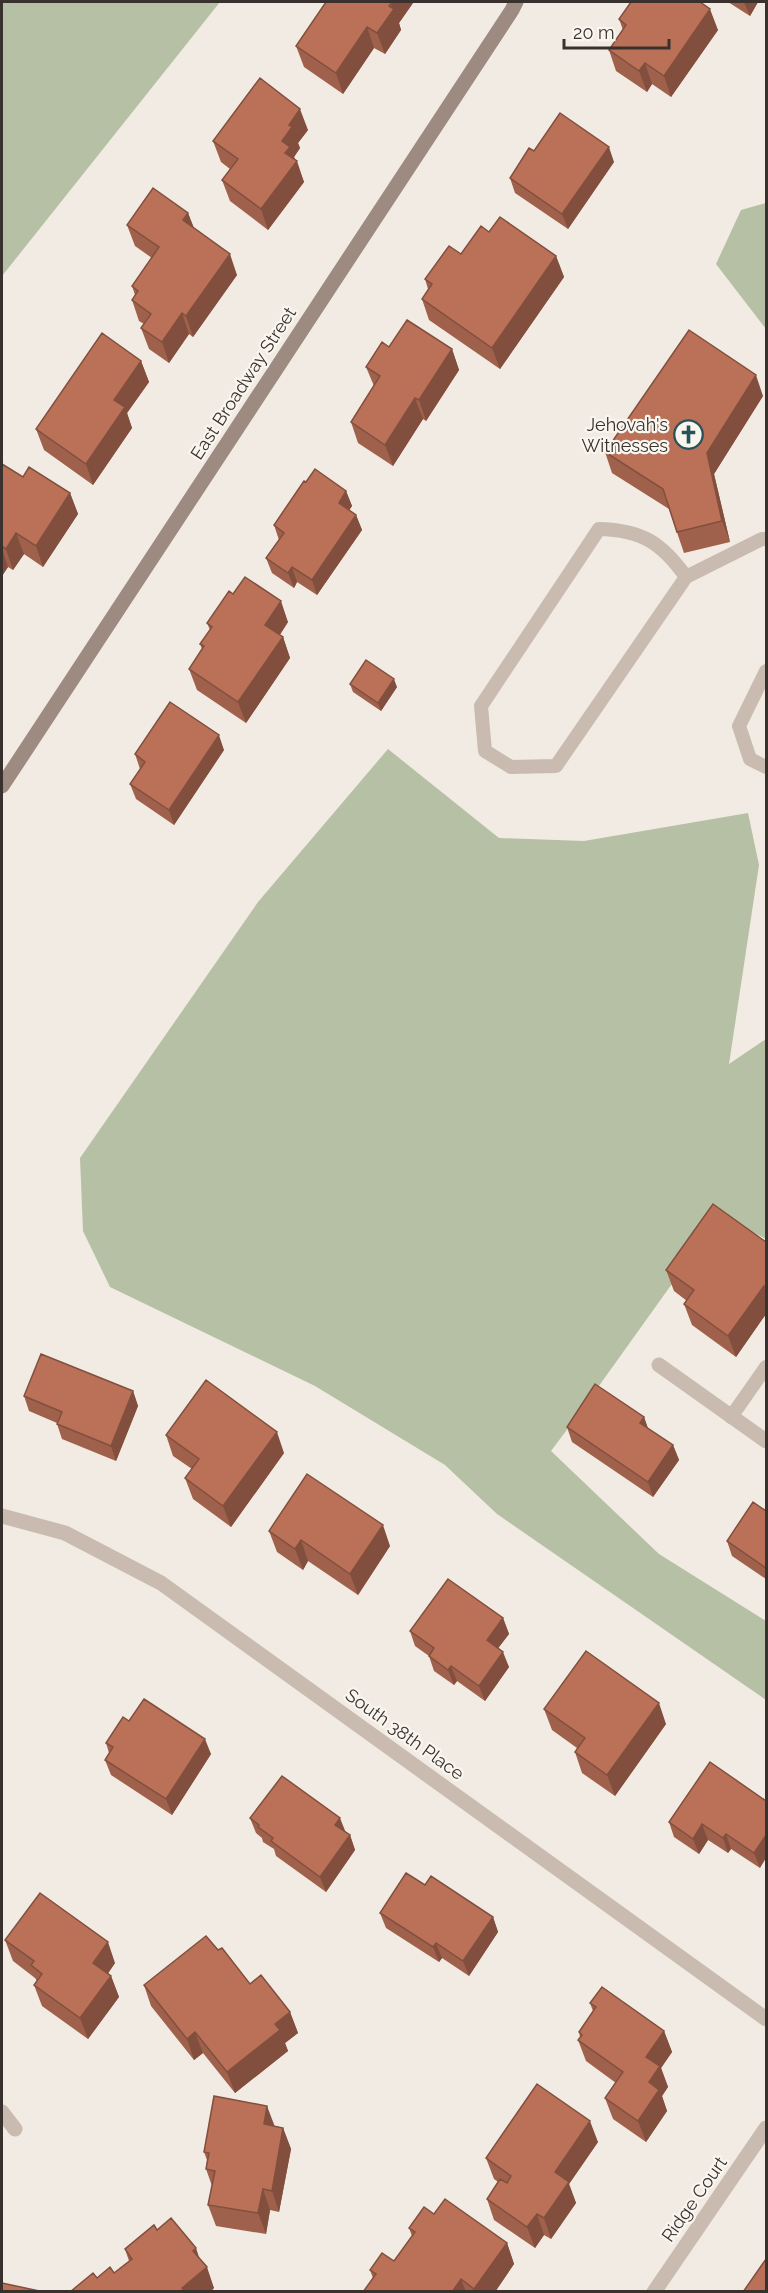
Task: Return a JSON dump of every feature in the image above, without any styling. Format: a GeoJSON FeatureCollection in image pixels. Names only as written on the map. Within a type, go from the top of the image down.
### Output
{"type":"FeatureCollection","features":[{"type":"Feature","properties":{"kind":"street","name":"East Broadway Street"},"geometry":{"type":"LineString","coordinates":[[2,786],[516,2]]}},
{"type":"Feature","properties":{"kind":"street"},"geometry":{"type":"LineString","coordinates":[[659,1365],[766,1441]]}},
{"type":"Feature","properties":{"kind":"street","name":"South 38th Place"},"geometry":{"type":"LineString","coordinates":[[2,1516],[65,1533],[162,1583],[766,2019]]}},
{"type":"Feature","properties":{"kind":"street"},"geometry":{"type":"LineString","coordinates":[[2,2112],[15,2129]]}},
{"type":"Feature","properties":{"kind":"street","name":"Ridge Court"},"geometry":{"type":"LineString","coordinates":[[654,2292],[766,2128]]}},
{"type":"Feature","properties":{"kind":"lane"},"geometry":{"type":"LineString","coordinates":[[687,577],[671,555],[647,539],[622,530],[599,529],[481,706],[485,751],[511,767],[556,766],[687,577],[766,539]]}},
{"type":"Feature","properties":{"kind":"lane"},"geometry":{"type":"LineString","coordinates":[[766,671],[739,726],[750,759],[766,767]]}},
{"type":"Feature","properties":{"kind":"lane"},"geometry":{"type":"LineString","coordinates":[[731,1417],[766,1367]]}},
{"type":"Feature","properties":{"kind":"green space"},"geometry":{"type":"Polygon","coordinates":[[[2,2],[220,2],[2,276],[2,2]]]}},
{"type":"Feature","properties":{"kind":"green space"},"geometry":{"type":"Polygon","coordinates":[[[766,203],[766,329],[716,264],[741,210],[766,203]]]}},
{"type":"Feature","properties":{"kind":"green space"},"geometry":{"type":"Polygon","coordinates":[[[388,749],[499,838],[584,841],[748,813],[759,865],[729,1064],[766,1039],[766,1239],[725,1218],[669,1288],[551,1451],[659,1554],[766,1621],[766,1700],[497,1514],[445,1465],[315,1386],[110,1287],[83,1231],[80,1158],[258,902],[388,749]]]}},
{"type":"Feature","properties":{"kind":"building"},"geometry":{"type":"Polygon","coordinates":[[[326,2],[392,2],[389,6],[394,9],[377,33],[367,27],[336,73],[296,46],[326,2]]]}},
{"type":"Feature","properties":{"kind":"building"},"geometry":{"type":"Polygon","coordinates":[[[631,2],[700,2],[710,9],[664,76],[645,63],[639,71],[609,50],[626,25],[619,19],[631,2]]]}},
{"type":"Feature","properties":{"kind":"building"},"geometry":{"type":"Polygon","coordinates":[[[260,78],[300,109],[289,125],[292,127],[282,141],[290,147],[285,153],[297,161],[261,209],[222,180],[238,159],[213,141],[260,78]]]}},
{"type":"Feature","properties":{"kind":"building"},"geometry":{"type":"Polygon","coordinates":[[[560,113],[609,147],[562,214],[510,178],[529,148],[534,151],[560,113]]]}},
{"type":"Feature","properties":{"kind":"building"},"geometry":{"type":"Polygon","coordinates":[[[153,188],[188,213],[183,220],[230,254],[186,316],[182,313],[162,342],[141,328],[151,314],[132,300],[138,291],[132,286],[159,247],[127,225],[153,188]]]}},
{"type":"Feature","properties":{"kind":"building"},"geometry":{"type":"Polygon","coordinates":[[[500,217],[556,256],[492,348],[422,299],[432,284],[425,279],[449,246],[461,254],[481,226],[489,232],[500,217]]]}},
{"type":"Feature","properties":{"kind":"building"},"geometry":{"type":"Polygon","coordinates":[[[407,320],[452,349],[419,400],[415,398],[385,445],[351,422],[380,376],[366,367],[382,342],[389,347],[407,320]]]}},
{"type":"Feature","properties":{"kind":"building","name":"Jehovah's Witnesses"},"geometry":{"type":"Polygon","coordinates":[[[689,330],[756,375],[707,453],[722,521],[677,532],[663,489],[605,452],[689,330]]]}},
{"type":"Feature","properties":{"kind":"building"},"geometry":{"type":"Polygon","coordinates":[[[102,333],[141,361],[114,400],[125,407],[86,464],[36,429],[102,333]]]}},
{"type":"Feature","properties":{"kind":"building"},"geometry":{"type":"Polygon","coordinates":[[[2,464],[23,477],[29,467],[70,493],[36,546],[16,533],[6,549],[2,546],[2,464]]]}},
{"type":"Feature","properties":{"kind":"building"},"geometry":{"type":"Polygon","coordinates":[[[315,469],[346,491],[339,503],[356,515],[312,580],[292,567],[288,573],[266,558],[284,533],[274,525],[315,469]]]}},
{"type":"Feature","properties":{"kind":"building"},"geometry":{"type":"Polygon","coordinates":[[[245,577],[281,601],[265,625],[283,637],[238,702],[189,669],[204,646],[200,644],[212,627],[207,623],[229,591],[233,594],[245,577]]]}},
{"type":"Feature","properties":{"kind":"building"},"geometry":{"type":"Polygon","coordinates":[[[366,660],[394,679],[378,703],[350,684],[366,660]]]}},
{"type":"Feature","properties":{"kind":"building"},"geometry":{"type":"Polygon","coordinates":[[[170,702],[219,735],[169,810],[130,784],[145,762],[135,754],[170,702]]]}},
{"type":"Feature","properties":{"kind":"building"},"geometry":{"type":"Polygon","coordinates":[[[713,1204],[766,1242],[766,1288],[764,1286],[728,1336],[684,1304],[694,1290],[666,1270],[713,1204]]]}},
{"type":"Feature","properties":{"kind":"building"},"geometry":{"type":"Polygon","coordinates":[[[41,1354],[133,1391],[111,1446],[57,1424],[62,1412],[24,1396],[41,1354]]]}},
{"type":"Feature","properties":{"kind":"building"},"geometry":{"type":"Polygon","coordinates":[[[206,1380],[277,1432],[223,1506],[185,1478],[199,1459],[166,1435],[206,1380]]]}},
{"type":"Feature","properties":{"kind":"building"},"geometry":{"type":"Polygon","coordinates":[[[595,1384],[644,1417],[640,1423],[673,1445],[648,1482],[567,1427],[595,1384]]]}},
{"type":"Feature","properties":{"kind":"building"},"geometry":{"type":"Polygon","coordinates":[[[307,1474],[383,1525],[350,1574],[301,1540],[295,1549],[269,1531],[307,1474]]]}},
{"type":"Feature","properties":{"kind":"building"},"geometry":{"type":"Polygon","coordinates":[[[753,1502],[766,1511],[766,1568],[727,1541],[753,1502]]]}},
{"type":"Feature","properties":{"kind":"building"},"geometry":{"type":"Polygon","coordinates":[[[448,1579],[503,1618],[487,1640],[503,1652],[479,1686],[451,1666],[448,1670],[429,1656],[434,1648],[410,1631],[448,1579]]]}},
{"type":"Feature","properties":{"kind":"building"},"geometry":{"type":"Polygon","coordinates":[[[586,1651],[659,1703],[607,1775],[575,1752],[585,1738],[544,1709],[586,1651]]]}},
{"type":"Feature","properties":{"kind":"building"},"geometry":{"type":"Polygon","coordinates":[[[144,1699],[205,1739],[166,1799],[105,1760],[113,1747],[106,1743],[123,1717],[129,1721],[144,1699]]]}},
{"type":"Feature","properties":{"kind":"building"},"geometry":{"type":"Polygon","coordinates":[[[710,1762],[766,1801],[766,1835],[754,1853],[726,1834],[723,1838],[702,1824],[693,1839],[669,1822],[710,1762]]]}},
{"type":"Feature","properties":{"kind":"building"},"geometry":{"type":"Polygon","coordinates":[[[282,1776],[340,1818],[335,1825],[350,1835],[320,1877],[271,1841],[273,1838],[250,1818],[282,1776]]]}},
{"type":"Feature","properties":{"kind":"building"},"geometry":{"type":"Polygon","coordinates":[[[406,1873],[425,1885],[431,1876],[493,1917],[463,1961],[436,1943],[433,1947],[380,1913],[406,1873]]]}},
{"type":"Feature","properties":{"kind":"building"},"geometry":{"type":"Polygon","coordinates":[[[40,1893],[108,1942],[93,1963],[111,1976],[80,2018],[34,1985],[42,1974],[31,1965],[34,1961],[5,1940],[40,1893]]]}},
{"type":"Feature","properties":{"kind":"building"},"geometry":{"type":"Polygon","coordinates":[[[206,1936],[218,1950],[222,1948],[250,1984],[261,1975],[290,2012],[275,2024],[280,2030],[227,2072],[195,2032],[187,2039],[144,1985],[206,1936]]]}},
{"type":"Feature","properties":{"kind":"building"},"geometry":{"type":"Polygon","coordinates":[[[602,1987],[664,2031],[646,2057],[660,2066],[649,2082],[659,2090],[638,2121],[605,2098],[623,2072],[578,2040],[582,2035],[579,2032],[596,2007],[590,2003],[602,1987]]]}},
{"type":"Feature","properties":{"kind":"building"},"geometry":{"type":"Polygon","coordinates":[[[537,2084],[590,2121],[555,2172],[569,2182],[544,2218],[537,2214],[527,2227],[487,2199],[500,2179],[507,2183],[511,2176],[486,2158],[537,2084]]]}},
{"type":"Feature","properties":{"kind":"building"},"geometry":{"type":"Polygon","coordinates":[[[214,2096],[267,2106],[264,2124],[283,2128],[272,2191],[263,2189],[258,2213],[208,2205],[215,2171],[206,2169],[209,2153],[204,2152],[214,2096]]]}},
{"type":"Feature","properties":{"kind":"building"},"geometry":{"type":"Polygon","coordinates":[[[445,2199],[507,2243],[474,2289],[461,2279],[452,2292],[363,2292],[376,2274],[370,2270],[382,2253],[394,2261],[415,2232],[409,2228],[424,2207],[434,2214],[445,2199]]]}},
{"type":"Feature","properties":{"kind":"building"},"geometry":{"type":"Polygon","coordinates":[[[171,2218],[196,2248],[193,2251],[207,2267],[182,2288],[185,2292],[70,2292],[93,2273],[97,2278],[110,2267],[114,2273],[132,2259],[125,2249],[154,2225],[157,2230],[171,2218]]]}},
{"type":"Feature","properties":{"kind":"building"},"geometry":{"type":"Polygon","coordinates":[[[766,2259],[766,2292],[743,2292],[766,2259]]]}},
{"type":"Feature","properties":{"kind":"building"},"geometry":{"type":"Polygon","coordinates":[[[2,2283],[44,2292],[2,2292],[2,2283]]]}},
{"type":"Feature","properties":{"kind":"place","name":"Jehovah's Witnesses"},"geometry":{"type":"Point","coordinates":[689,434]}}]}
